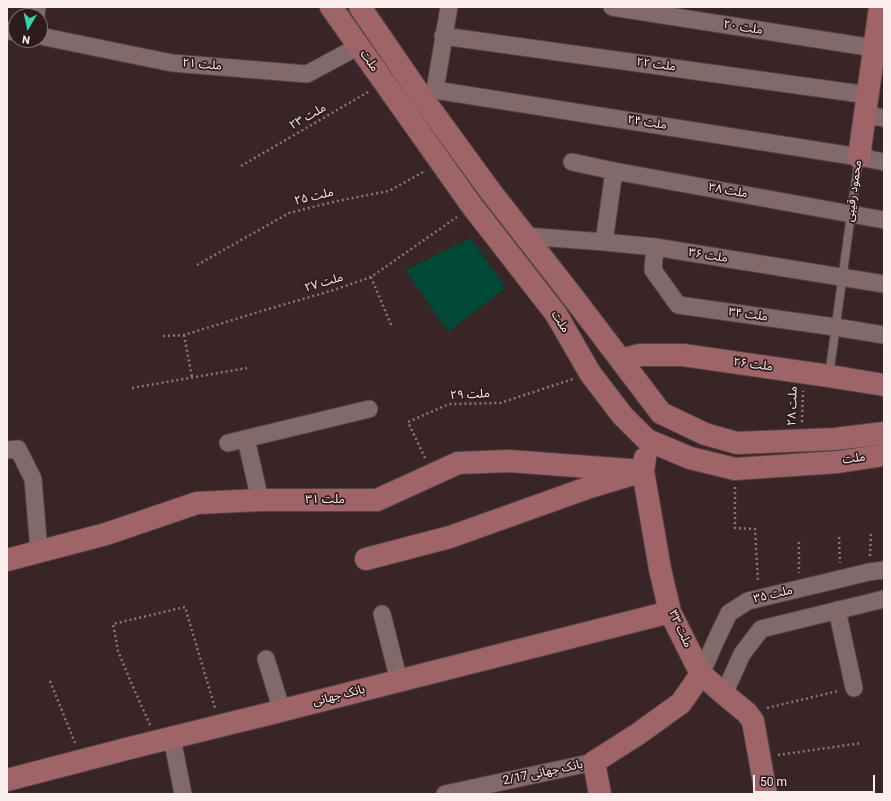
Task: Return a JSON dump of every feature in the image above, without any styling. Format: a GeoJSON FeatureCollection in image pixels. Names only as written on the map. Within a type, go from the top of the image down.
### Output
{"type":"FeatureCollection","features":[{"type":"Feature","properties":{"kind":"street","name":"ملت"},"geometry":{"type":"LineString","coordinates":[[328,7],[359,46],[472,206],[556,314],[590,373],[622,415],[647,440],[690,458],[735,469],[838,462],[884,455]]}},
{"type":"Feature","properties":{"kind":"street","name":"ملت"},"geometry":{"type":"LineString","coordinates":[[360,7],[428,93],[491,192],[661,413],[705,434],[737,443],[835,439],[884,433]]}},
{"type":"Feature","properties":{"kind":"street"},"geometry":{"type":"LineString","coordinates":[[403,109],[428,93],[449,7]]}},
{"type":"Feature","properties":{"kind":"street","name":"ملت ۲۰"},"geometry":{"type":"LineString","coordinates":[[612,7],[879,50]]}},
{"type":"Feature","properties":{"kind":"street","name":"محمود رقیبی"},"geometry":{"type":"LineString","coordinates":[[859,157],[872,109],[879,50],[880,7]]}},
{"type":"Feature","properties":{"kind":"street","name":"ملت ۲۲"},"geometry":{"type":"LineString","coordinates":[[443,36],[872,109]]}},
{"type":"Feature","properties":{"kind":"street","name":"ملت ۲۱"},"geometry":{"type":"LineString","coordinates":[[48,38],[172,63],[307,74],[359,46]]}},
{"type":"Feature","properties":{"kind":"street","name":"ملت ۲۴"},"geometry":{"type":"LineString","coordinates":[[428,93],[859,157],[884,162]]}},
{"type":"Feature","properties":{"kind":"street","name":"ملت ۳۸"},"geometry":{"type":"LineString","coordinates":[[572,162],[884,220]]}},
{"type":"Feature","properties":{"kind":"street"},"geometry":{"type":"LineString","coordinates":[[604,242],[614,171]]}},
{"type":"Feature","properties":{"kind":"street","name":"ملت ۳۶"},"geometry":{"type":"LineString","coordinates":[[525,236],[655,247],[884,284]]}},
{"type":"Feature","properties":{"kind":"street","name":"ملت ۳۴"},"geometry":{"type":"LineString","coordinates":[[655,247],[653,270],[678,305],[884,335]]}},
{"type":"Feature","properties":{"kind":"street"},"geometry":{"type":"LineString","coordinates":[[556,314],[576,301]]}},
{"type":"Feature","properties":{"kind":"street","name":"ملت ۲۶"},"geometry":{"type":"LineString","coordinates":[[621,360],[639,355],[683,356],[804,372],[884,386]]}},
{"type":"Feature","properties":{"kind":"street"},"geometry":{"type":"LineString","coordinates":[[228,443],[369,409]]}},
{"type":"Feature","properties":{"kind":"street"},"geometry":{"type":"LineString","coordinates":[[246,438],[260,500]]}},
{"type":"Feature","properties":{"kind":"street","name":"ملت ۳۳"},"geometry":{"type":"LineString","coordinates":[[647,440],[643,471],[660,568],[670,612],[702,674],[747,713],[753,721],[766,794]]}},
{"type":"Feature","properties":{"kind":"street"},"geometry":{"type":"LineString","coordinates":[[7,450],[18,449],[33,479],[39,551]]}},
{"type":"Feature","properties":{"kind":"street","name":"ملت ۳۱"},"geometry":{"type":"LineString","coordinates":[[7,560],[106,534],[197,503],[260,500],[377,500],[458,463],[509,461],[643,471]]}},
{"type":"Feature","properties":{"kind":"street"},"geometry":{"type":"LineString","coordinates":[[366,559],[450,537],[590,487],[643,471]]}},
{"type":"Feature","properties":{"kind":"street","name":"ملت ۳۵"},"geometry":{"type":"LineString","coordinates":[[702,674],[729,614],[748,601],[876,571]]}},
{"type":"Feature","properties":{"kind":"street"},"geometry":{"type":"LineString","coordinates":[[724,694],[742,654],[761,629],[884,600]]}},
{"type":"Feature","properties":{"kind":"street"},"geometry":{"type":"LineString","coordinates":[[837,610],[854,688]]}},
{"type":"Feature","properties":{"kind":"street","name":"بانک جهانی"},"geometry":{"type":"LineString","coordinates":[[7,780],[670,612]]}},
{"type":"Feature","properties":{"kind":"street"},"geometry":{"type":"LineString","coordinates":[[382,614],[399,681]]}},
{"type":"Feature","properties":{"kind":"street"},"geometry":{"type":"LineString","coordinates":[[266,659],[282,711]]}},
{"type":"Feature","properties":{"kind":"street"},"geometry":{"type":"LineString","coordinates":[[600,794],[594,762],[681,704],[702,674]]}},
{"type":"Feature","properties":{"kind":"street"},"geometry":{"type":"LineString","coordinates":[[165,739],[183,794]]}},
{"type":"Feature","properties":{"kind":"street","name":"بانک جهانی 2/17"},"geometry":{"type":"LineString","coordinates":[[445,794],[594,762]]}},
{"type":"Feature","properties":{"kind":"lane","name":"محمود رقیبی"},"geometry":{"type":"LineString","coordinates":[[829,376],[859,157]]}},
{"type":"Feature","properties":{"kind":"path","name":"ملت ۲۳"},"geometry":{"type":"LineString","coordinates":[[241,166],[384,83]]}},
{"type":"Feature","properties":{"kind":"path","name":"ملت ۲۵"},"geometry":{"type":"LineString","coordinates":[[197,265],[289,213],[337,201],[389,191],[441,163]]}},
{"type":"Feature","properties":{"kind":"path","name":"ملت ۲۷"},"geometry":{"type":"LineString","coordinates":[[163,336],[184,335],[334,290],[371,277],[472,206]]}},
{"type":"Feature","properties":{"kind":"path"},"geometry":{"type":"LineString","coordinates":[[371,277],[392,327]]}},
{"type":"Feature","properties":{"kind":"path"},"geometry":{"type":"LineString","coordinates":[[184,335],[192,377]]}},
{"type":"Feature","properties":{"kind":"path"},"geometry":{"type":"LineString","coordinates":[[132,388],[247,368]]}},
{"type":"Feature","properties":{"kind":"path","name":"ملت ۲۸"},"geometry":{"type":"LineString","coordinates":[[801,440],[804,372]]}},
{"type":"Feature","properties":{"kind":"path","name":"ملت ۲۹"},"geometry":{"type":"LineString","coordinates":[[433,475],[408,422],[449,404],[500,403],[590,373]]}},
{"type":"Feature","properties":{"kind":"path"},"geometry":{"type":"LineString","coordinates":[[735,469],[735,528],[755,529],[760,598]]}},
{"type":"Feature","properties":{"kind":"path"},"geometry":{"type":"LineString","coordinates":[[871,534],[876,571]]}},
{"type":"Feature","properties":{"kind":"path"},"geometry":{"type":"LineString","coordinates":[[839,537],[840,579]]}},
{"type":"Feature","properties":{"kind":"path"},"geometry":{"type":"LineString","coordinates":[[799,542],[799,589]]}},
{"type":"Feature","properties":{"kind":"path"},"geometry":{"type":"LineString","coordinates":[[165,739],[130,680],[118,651],[113,624],[185,607],[220,726]]}},
{"type":"Feature","properties":{"kind":"path"},"geometry":{"type":"LineString","coordinates":[[50,681],[82,760]]}},
{"type":"Feature","properties":{"kind":"path"},"geometry":{"type":"LineString","coordinates":[[747,713],[854,688]]}},
{"type":"Feature","properties":{"kind":"path"},"geometry":{"type":"LineString","coordinates":[[760,757],[862,743]]}},
{"type":"Feature","properties":{"kind":"building"},"geometry":{"type":"Polygon","coordinates":[[[471,238],[506,288],[448,332],[405,270],[471,238]]]}}]}
